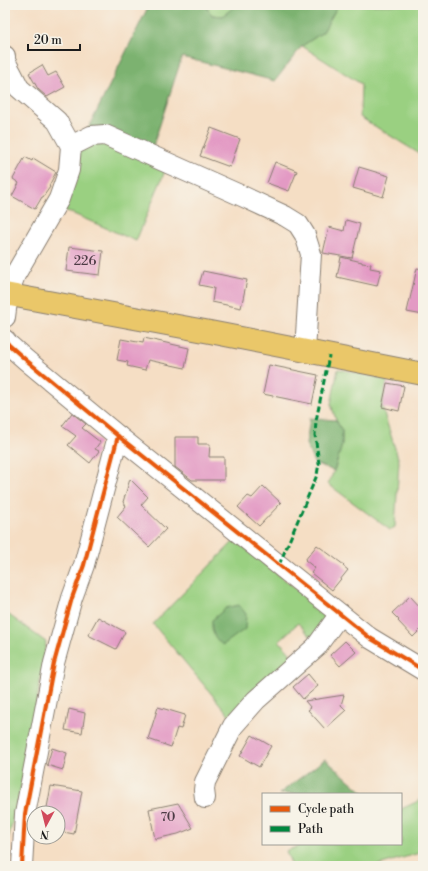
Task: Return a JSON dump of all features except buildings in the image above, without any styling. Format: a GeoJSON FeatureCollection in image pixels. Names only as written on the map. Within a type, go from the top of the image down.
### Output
{"type":"FeatureCollection","features":[{"type":"Feature","properties":{"kind":"main road"},"geometry":{"type":"LineString","coordinates":[[6,294],[423,374]]}},
{"type":"Feature","properties":{"kind":"street"},"geometry":{"type":"LineString","coordinates":[[5,56],[5,61],[19,88],[56,121],[71,146],[69,170],[59,199],[15,275],[6,294],[5,317]]}},
{"type":"Feature","properties":{"kind":"street"},"geometry":{"type":"LineString","coordinates":[[71,146],[91,136],[104,135],[242,196],[285,216],[298,224],[305,235],[311,254],[305,351]]}},
{"type":"Feature","properties":{"kind":"street"},"geometry":{"type":"LineString","coordinates":[[5,340],[26,360],[118,436],[370,638],[423,670]]}},
{"type":"Feature","properties":{"kind":"street"},"geometry":{"type":"LineString","coordinates":[[22,866],[25,814],[54,663],[72,598],[84,566],[118,436]]}},
{"type":"Feature","properties":{"kind":"street"},"geometry":{"type":"LineString","coordinates":[[205,798],[205,782],[234,726],[256,700],[316,647],[340,614]]}},
{"type":"Feature","properties":{"kind":"green space"},"geometry":{"type":"Polygon","coordinates":[[[151,5],[208,5],[207,8],[212,15],[223,16],[236,5],[338,5],[323,32],[302,46],[275,81],[182,57],[152,149],[88,129],[147,9],[151,5]]]}},
{"type":"Feature","properties":{"kind":"green space"},"geometry":{"type":"Polygon","coordinates":[[[208,5],[236,5],[223,16],[212,15],[207,8],[208,5]]]}},
{"type":"Feature","properties":{"kind":"green space"},"geometry":{"type":"Polygon","coordinates":[[[338,5],[423,5],[423,156],[360,117],[361,84],[302,46],[323,32],[338,5]]]}},
{"type":"Feature","properties":{"kind":"green space"},"geometry":{"type":"Polygon","coordinates":[[[104,141],[165,171],[136,241],[62,209],[79,152],[94,142],[104,141]]]}},
{"type":"Feature","properties":{"kind":"green space"},"geometry":{"type":"Polygon","coordinates":[[[338,369],[386,379],[387,383],[382,407],[399,461],[395,527],[390,530],[328,484],[334,471],[342,445],[342,431],[336,420],[331,404],[338,369]]]}},
{"type":"Feature","properties":{"kind":"green space"},"geometry":{"type":"Polygon","coordinates":[[[310,418],[336,420],[342,431],[342,445],[334,471],[314,463],[306,444],[310,418]]]}},
{"type":"Feature","properties":{"kind":"green space"},"geometry":{"type":"Polygon","coordinates":[[[235,540],[324,611],[326,620],[316,636],[310,636],[298,623],[279,641],[290,653],[290,661],[229,715],[153,624],[235,540]]]}},
{"type":"Feature","properties":{"kind":"green space"},"geometry":{"type":"Polygon","coordinates":[[[239,605],[246,614],[245,629],[223,645],[217,640],[214,634],[212,620],[226,608],[239,605]]]}},
{"type":"Feature","properties":{"kind":"green space"},"geometry":{"type":"Polygon","coordinates":[[[5,612],[46,642],[29,747],[16,811],[5,848],[5,612]]]}},
{"type":"Feature","properties":{"kind":"green space"},"geometry":{"type":"Polygon","coordinates":[[[325,759],[364,793],[280,793],[325,759]]]}},
{"type":"Feature","properties":{"kind":"green space"},"geometry":{"type":"Polygon","coordinates":[[[423,799],[423,852],[375,866],[292,866],[286,851],[301,845],[402,845],[402,809],[423,799]]]}},
{"type":"Feature","properties":{"kind":"marked path"},"geometry":{"type":"LineString","coordinates":[[279,565],[317,475],[319,463],[315,435],[316,421],[329,356]]}},
{"type":"Feature","properties":{"kind":"cycle path"},"geometry":{"type":"LineString","coordinates":[[5,340],[26,360],[118,436],[370,638],[423,670]]}},
{"type":"Feature","properties":{"kind":"cycle path"},"geometry":{"type":"LineString","coordinates":[[22,866],[25,814],[54,663],[72,598],[84,565],[118,436]]}}]}
